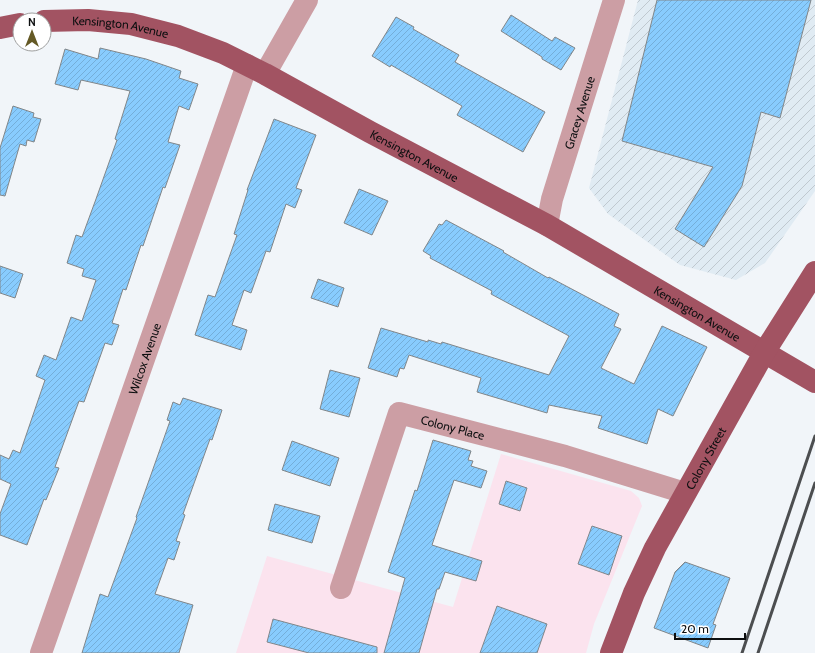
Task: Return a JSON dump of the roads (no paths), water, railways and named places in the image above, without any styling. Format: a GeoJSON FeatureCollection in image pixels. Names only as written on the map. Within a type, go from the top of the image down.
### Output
{"type":"FeatureCollection","features":[{"type":"Feature","properties":{"kind":"main road","name":"Kensington Avenue"},"geometry":{"type":"LineString","coordinates":[[52,21],[88,20],[131,24],[178,36],[223,53],[256,69],[370,132],[547,225],[815,382]]}},
{"type":"Feature","properties":{"kind":"main road","name":"Colony Street"},"geometry":{"type":"LineString","coordinates":[[611,653],[634,593],[655,548],[764,352],[815,272]]}},
{"type":"Feature","properties":{"kind":"street","name":"Wilcox Avenue"},"geometry":{"type":"LineString","coordinates":[[41,653],[256,69],[307,0]]}},
{"type":"Feature","properties":{"kind":"street","name":"Gracey Avenue"},"geometry":{"type":"LineString","coordinates":[[547,225],[552,200],[614,0]]}},
{"type":"Feature","properties":{"kind":"street","name":"Colony Place"},"geometry":{"type":"LineString","coordinates":[[341,588],[399,413],[565,456],[685,493]]}},
{"type":"Feature","properties":{"kind":"railway"},"geometry":{"type":"LineString","coordinates":[[742,653],[815,436]]}},
{"type":"Feature","properties":{"kind":"railway"},"geometry":{"type":"LineString","coordinates":[[758,653],[815,483]]}}]}
